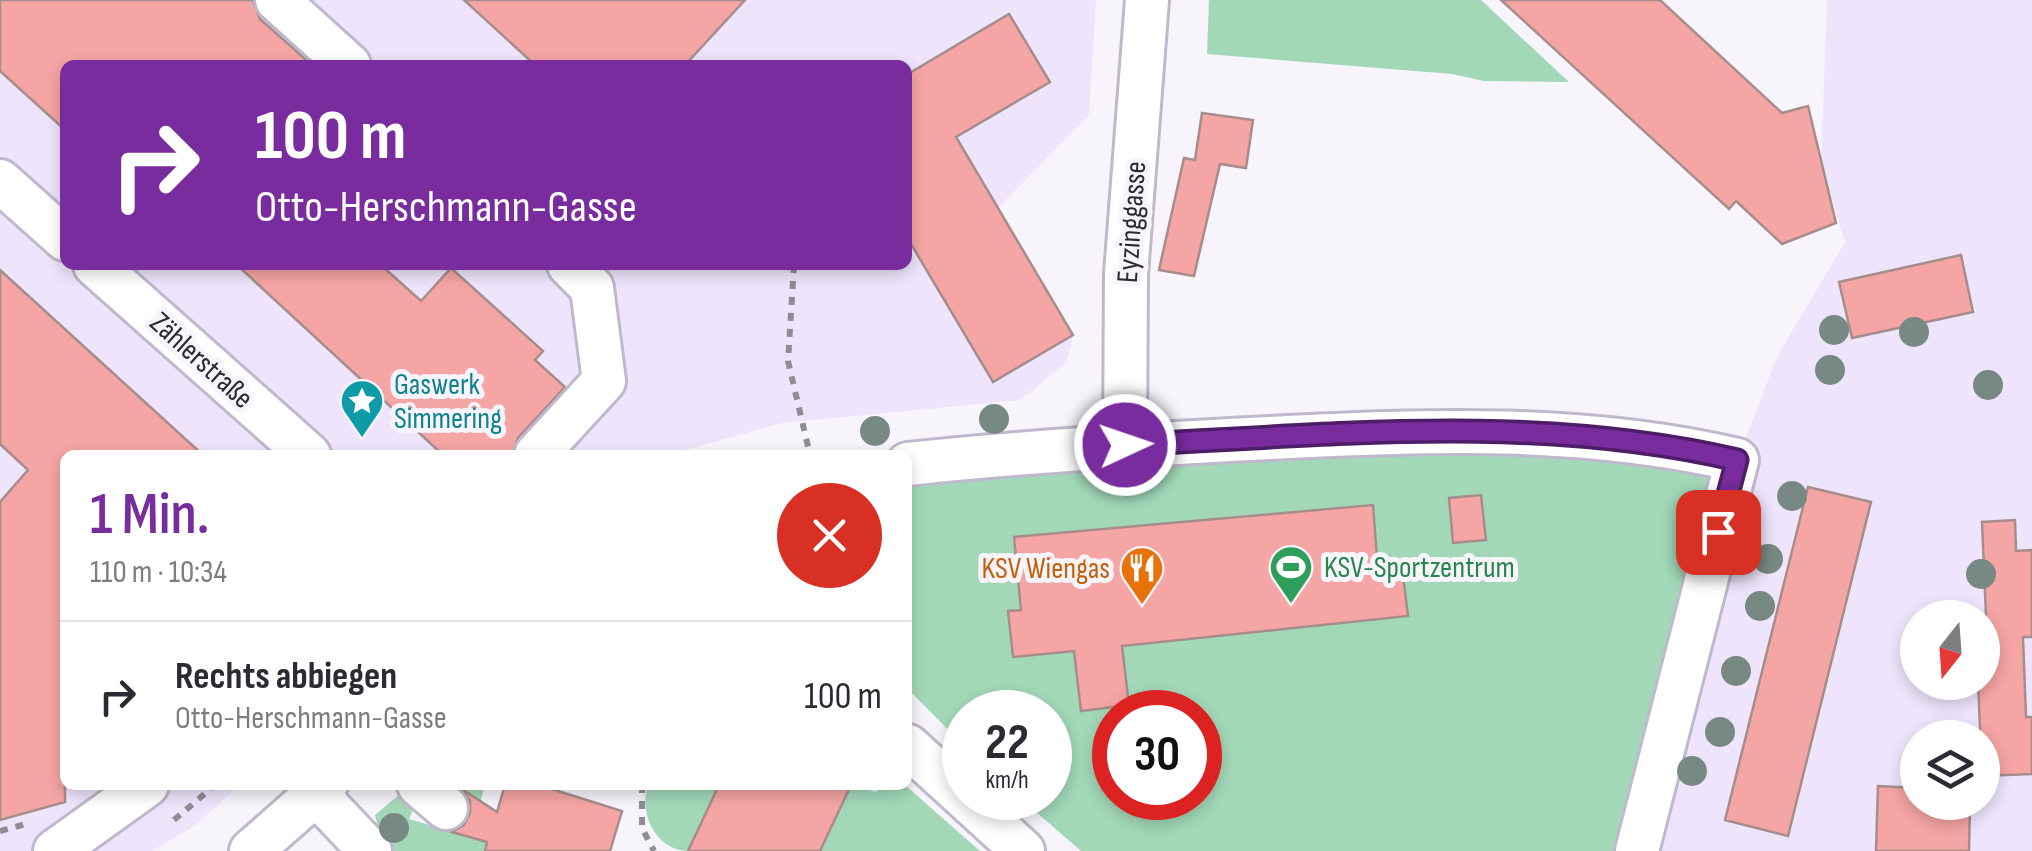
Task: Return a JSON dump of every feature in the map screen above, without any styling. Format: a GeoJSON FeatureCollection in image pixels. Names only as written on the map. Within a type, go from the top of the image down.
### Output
{"type":"FeatureCollection","features":[{"type":"Feature","properties":{"kind":"street"},"geometry":{"type":"LineString","coordinates":[[277,0],[343,60]]}},
{"type":"Feature","properties":{"kind":"street","name":"Eyzinggasse"},"geometry":{"type":"LineString","coordinates":[[1125,445],[1126,274],[1147,0]]}},
{"type":"Feature","properties":{"kind":"street"},"geometry":{"type":"LineString","coordinates":[[0,181],[60,235]]}},
{"type":"Feature","properties":{"kind":"street","name":"Zählerstraße"},"geometry":{"type":"LineString","coordinates":[[100,270],[303,450]]}},
{"type":"Feature","properties":{"kind":"street"},"geometry":{"type":"LineString","coordinates":[[541,450],[604,381],[592,288],[574,270]]}},
{"type":"Feature","properties":{"kind":"street"},"geometry":{"type":"LineString","coordinates":[[912,464],[1125,445],[1371,433],[1541,432],[1628,438],[1737,460],[1637,851]]}},
{"type":"Feature","properties":{"kind":"street"},"geometry":{"type":"LineString","coordinates":[[912,750],[1023,851]]}},
{"type":"Feature","properties":{"kind":"street"},"geometry":{"type":"LineString","coordinates":[[55,851],[139,790]]}},
{"type":"Feature","properties":{"kind":"street"},"geometry":{"type":"LineString","coordinates":[[251,851],[321,790],[370,851]]}},
{"type":"Feature","properties":{"kind":"path"},"geometry":{"type":"LineString","coordinates":[[794,270],[788,361],[809,450]]}},
{"type":"Feature","properties":{"kind":"path"},"geometry":{"type":"LineString","coordinates":[[642,790],[642,828],[654,851]]}},
{"type":"Feature","properties":{"kind":"shaded area","name":"Gaswerk Simmering"},"geometry":{"type":"Polygon","coordinates":[[[0,0],[1096,0],[1089,115],[998,208],[1073,335],[1067,362],[1020,400],[782,423],[686,450],[60,450],[60,790],[234,790],[194,826],[152,851],[0,851],[0,0]]]}},
{"type":"Feature","properties":{"kind":"shaded area"},"geometry":{"type":"Polygon","coordinates":[[[1827,0],[2032,0],[2032,851],[1637,851],[1737,460],[1777,357],[1845,242],[1821,161],[1827,0]]]}},
{"type":"Feature","properties":{"kind":"green space"},"geometry":{"type":"Polygon","coordinates":[[[1209,0],[1481,0],[1569,82],[1484,81],[1452,74],[1207,54],[1209,0]]]}},
{"type":"Feature","properties":{"kind":"green space","name":"KSV-Sportzentrum"},"geometry":{"type":"Polygon","coordinates":[[[1371,433],[1737,460],[1637,851],[1081,851],[1045,820],[1072,820],[1072,690],[942,690],[942,724],[912,693],[912,464],[1371,433]]]}},
{"type":"Feature","properties":{"kind":"green space"},"geometry":{"type":"Polygon","coordinates":[[[463,790],[484,790],[472,831],[489,836],[485,851],[390,851],[382,843],[375,815],[400,794],[413,810],[409,819],[454,832],[466,792],[463,790]]]}},
{"type":"Feature","properties":{"kind":"green space"},"geometry":{"type":"Polygon","coordinates":[[[647,790],[717,790],[688,851],[667,844],[652,828],[647,790]]]}},
{"type":"Feature","properties":{"kind":"green space"},"geometry":{"type":"Polygon","coordinates":[[[849,790],[911,790],[980,851],[820,851],[849,790]]]}},
{"type":"Feature","properties":{"kind":"building"},"geometry":{"type":"Polygon","coordinates":[[[0,0],[253,0],[260,19],[306,60],[60,60],[60,125],[0,71],[0,0]]]}},
{"type":"Feature","properties":{"kind":"building"},"geometry":{"type":"Polygon","coordinates":[[[464,0],[745,0],[690,60],[530,60],[464,0]]]}},
{"type":"Feature","properties":{"kind":"building"},"geometry":{"type":"Polygon","coordinates":[[[1501,0],[1660,0],[1782,113],[1808,106],[1836,223],[1782,244],[1736,201],[1729,209],[1501,0]]]}},
{"type":"Feature","properties":{"kind":"building"},"geometry":{"type":"Polygon","coordinates":[[[1009,14],[1050,82],[956,137],[1073,335],[993,382],[912,246],[912,72],[1009,14]]]}},
{"type":"Feature","properties":{"kind":"building"},"geometry":{"type":"Polygon","coordinates":[[[1202,113],[1253,120],[1246,168],[1220,164],[1194,276],[1159,270],[1184,158],[1195,160],[1202,113]]]}},
{"type":"Feature","properties":{"kind":"building"},"geometry":{"type":"Polygon","coordinates":[[[1961,255],[1973,312],[1852,338],[1839,282],[1961,255]]]}},
{"type":"Feature","properties":{"kind":"building"},"geometry":{"type":"Polygon","coordinates":[[[0,270],[198,450],[60,450],[60,790],[65,790],[65,802],[0,820],[0,502],[28,470],[0,444],[0,270]]]}},
{"type":"Feature","properties":{"kind":"building"},"geometry":{"type":"Polygon","coordinates":[[[242,270],[387,270],[421,301],[453,270],[543,351],[535,360],[565,387],[518,438],[514,450],[438,450],[242,270]]]}},
{"type":"Feature","properties":{"kind":"building"},"geometry":{"type":"Polygon","coordinates":[[[1808,487],[1871,502],[1788,836],[1725,820],[1808,487]]]}},
{"type":"Feature","properties":{"kind":"building"},"geometry":{"type":"Polygon","coordinates":[[[1481,495],[1486,540],[1453,543],[1449,498],[1481,495]]]}},
{"type":"Feature","properties":{"kind":"building"},"geometry":{"type":"Polygon","coordinates":[[[1373,505],[1378,571],[1402,568],[1408,616],[1122,646],[1127,690],[1092,690],[1092,710],[1081,711],[1074,651],[1013,657],[1008,611],[1021,610],[1014,537],[1373,505]]]}},
{"type":"Feature","properties":{"kind":"building"},"geometry":{"type":"Polygon","coordinates":[[[2015,520],[2016,551],[2032,550],[2032,637],[2023,637],[2026,717],[2032,717],[2032,774],[2000,775],[2000,720],[1980,720],[1979,700],[2000,700],[2000,600],[1985,600],[1982,522],[2015,520]]]}},
{"type":"Feature","properties":{"kind":"building"},"geometry":{"type":"Polygon","coordinates":[[[1878,786],[1900,787],[1900,820],[1970,820],[1969,851],[1876,851],[1878,786]]]}},
{"type":"Feature","properties":{"kind":"building"},"geometry":{"type":"Polygon","coordinates":[[[463,790],[497,812],[504,790],[555,790],[622,811],[610,851],[485,851],[487,842],[452,832],[464,825],[470,813],[470,801],[463,790]]]}},
{"type":"Feature","properties":{"kind":"building"},"geometry":{"type":"Polygon","coordinates":[[[717,790],[849,790],[820,851],[688,851],[717,790]]]}},
{"type":"Feature","properties":{"kind":"place","name":"Gaswerk Simmering"},"geometry":{"type":"Point","coordinates":[362,439]}},
{"type":"Feature","properties":{"kind":"place","name":"KSV-Sportzentrum"},"geometry":{"type":"Point","coordinates":[1291,605]}},
{"type":"Feature","properties":{"kind":"place","name":"KSV Wiengas"},"geometry":{"type":"Point","coordinates":[1142,606]}},
{"type":"Feature","properties":{"kind":"route"},"geometry":{"type":"LineString","coordinates":[[1125,445],[1371,433],[1541,432],[1628,438],[1737,460],[1718,532]]}}]}
